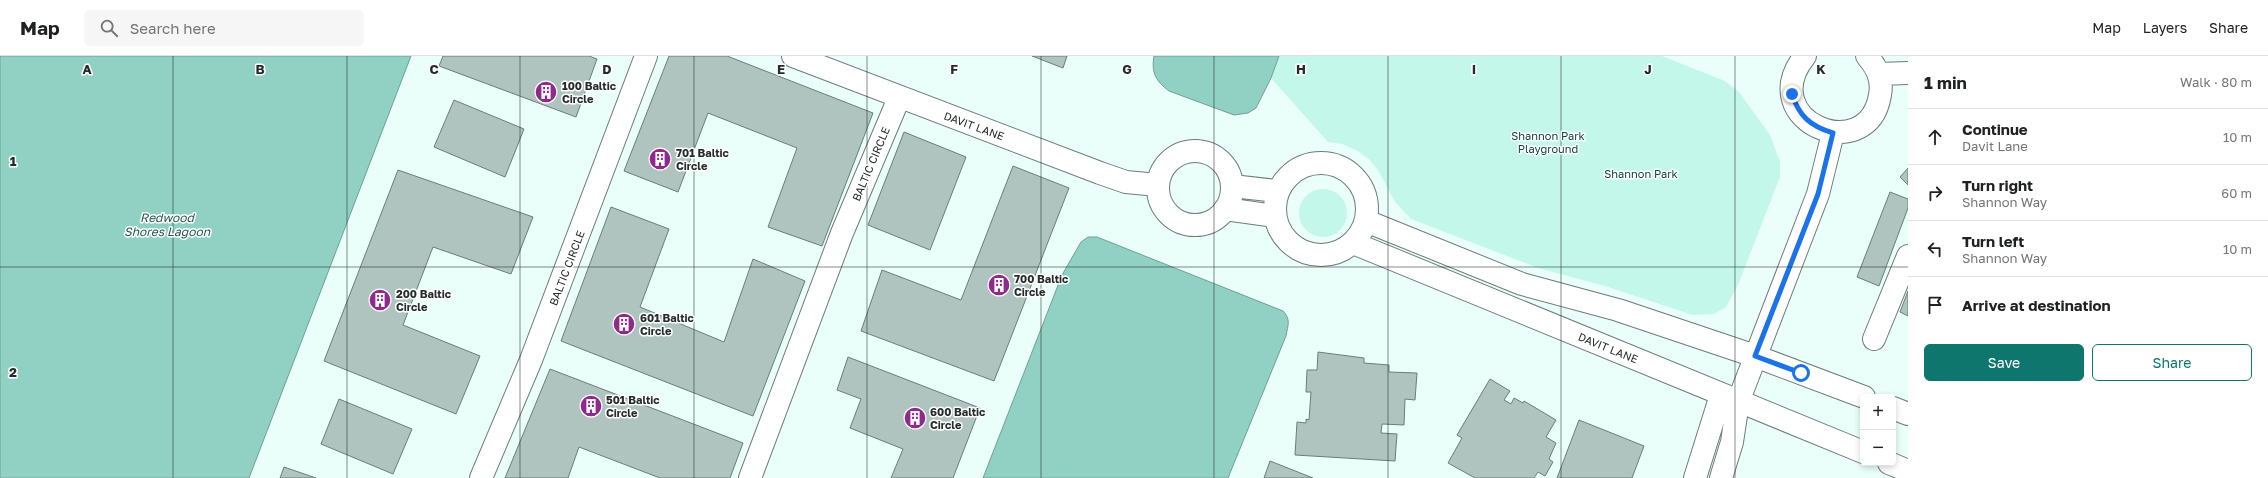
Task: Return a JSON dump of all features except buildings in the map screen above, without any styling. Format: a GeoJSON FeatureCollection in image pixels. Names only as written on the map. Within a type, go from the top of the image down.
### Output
{"type":"FeatureCollection","features":[{"type":"Feature","properties":{"kind":"street","name":"BALTIC CIRCLE"},"geometry":{"type":"LineString","coordinates":[[481,478],[537,345],[646,56]]}},
{"type":"Feature","properties":{"kind":"street","name":"DAVIT LANE"},"geometry":{"type":"LineString","coordinates":[[793,56],[899,98],[1100,173],[1126,182],[1158,185]]}},
{"type":"Feature","properties":{"kind":"street"},"geometry":{"type":"LineString","coordinates":[[1806,56],[1798,66],[1792,79],[1792,94],[1797,108],[1806,120],[1818,129],[1833,133],[1847,131],[1861,126],[1871,116],[1879,103],[1881,88],[1879,74],[1867,56]]}},
{"type":"Feature","properties":{"kind":"street"},"geometry":{"type":"LineString","coordinates":[[1879,74],[1908,72]]}},
{"type":"Feature","properties":{"kind":"street","name":"BALTIC CIRCLE"},"geometry":{"type":"LineString","coordinates":[[750,478],[842,233],[899,98]]}},
{"type":"Feature","properties":{"kind":"street"},"geometry":{"type":"LineString","coordinates":[[1695,478],[1730,398],[1755,356],[1818,194],[1833,133]]}},
{"type":"Feature","properties":{"kind":"street"},"geometry":{"type":"LineString","coordinates":[[1189,152],[1202,152],[1213,156],[1223,164],[1229,174],[1232,186],[1230,198],[1225,209],[1217,218],[1206,224],[1194,225],[1183,223],[1172,217],[1164,208],[1159,197],[1158,185],[1161,173],[1168,163],[1178,155],[1189,152]]}},
{"type":"Feature","properties":{"kind":"street"},"geometry":{"type":"LineString","coordinates":[[1313,163],[1328,163],[1343,168],[1355,177],[1364,191],[1368,206],[1366,221],[1361,233],[1353,243],[1341,251],[1328,256],[1306,253],[1288,242],[1279,230],[1274,216],[1274,204],[1278,191],[1286,178],[1298,168],[1313,163]]}},
{"type":"Feature","properties":{"kind":"street"},"geometry":{"type":"LineString","coordinates":[[1232,186],[1278,191]]}},
{"type":"Feature","properties":{"kind":"street"},"geometry":{"type":"LineString","coordinates":[[1225,209],[1274,216]]}},
{"type":"Feature","properties":{"kind":"street"},"geometry":{"type":"LineString","coordinates":[[1366,221],[1522,284],[1618,310],[1755,356],[1860,395]]}},
{"type":"Feature","properties":{"kind":"street","name":"DAVIT LANE"},"geometry":{"type":"LineString","coordinates":[[1353,243],[1860,451]]}},
{"type":"Feature","properties":{"kind":"street"},"geometry":{"type":"LineString","coordinates":[[1874,339],[1908,256]]}},
{"type":"Feature","properties":{"kind":"street"},"geometry":{"type":"LineString","coordinates":[[1721,478],[1732,442],[1730,398]]}},
{"type":"Feature","properties":{"kind":"street"},"geometry":{"type":"LineString","coordinates":[[1896,409],[1908,414]]}},
{"type":"Feature","properties":{"kind":"street"},"geometry":{"type":"LineString","coordinates":[[1896,466],[1908,471]]}},
{"type":"Feature","properties":{"kind":"green space","name":"Shannon Park"},"geometry":{"type":"Polygon","coordinates":[[[1279,56],[1662,56],[1725,81],[1739,92],[1770,135],[1780,162],[1780,177],[1738,285],[1726,307],[1714,314],[1693,315],[1605,286],[1538,268],[1411,219],[1395,202],[1379,172],[1370,160],[1356,150],[1342,144],[1328,142],[1271,78],[1279,56]]]}},
{"type":"Feature","properties":{"kind":"green space"},"geometry":{"type":"Polygon","coordinates":[[[1318,189],[1328,189],[1337,193],[1343,199],[1346,204],[1346,222],[1337,233],[1328,237],[1318,237],[1309,233],[1303,227],[1299,218],[1299,208],[1303,199],[1309,193],[1318,189]]]}},
{"type":"Feature","properties":{"kind":"water","name":"Redwood Shores Lagoon"},"geometry":{"type":"Polygon","coordinates":[[[0,56],[411,56],[249,478],[0,478],[0,56]]]}},
{"type":"Feature","properties":{"kind":"water"},"geometry":{"type":"Polygon","coordinates":[[[1154,56],[1279,56],[1271,78],[1256,108],[1248,113],[1234,115],[1169,91],[1161,84],[1154,72],[1154,56]]]}},
{"type":"Feature","properties":{"kind":"water"},"geometry":{"type":"Polygon","coordinates":[[[1088,237],[1097,237],[1283,311],[1286,314],[1288,322],[1286,336],[1228,478],[983,478],[1062,275],[1081,242],[1088,237]]]}},
{"type":"Feature","properties":{"kind":"place","name":"100 Baltic Circle"},"geometry":{"type":"Point","coordinates":[546,92]}},
{"type":"Feature","properties":{"kind":"place","name":"701 Baltic Circle"},"geometry":{"type":"Point","coordinates":[660,159]}},
{"type":"Feature","properties":{"kind":"place","name":"700 Baltic Circle"},"geometry":{"type":"Point","coordinates":[999,285]}},
{"type":"Feature","properties":{"kind":"place","name":"200 Baltic Circle"},"geometry":{"type":"Point","coordinates":[380,300]}},
{"type":"Feature","properties":{"kind":"place","name":"601 Baltic Circle"},"geometry":{"type":"Point","coordinates":[624,324]}},
{"type":"Feature","properties":{"kind":"place","name":"501 Baltic Circle"},"geometry":{"type":"Point","coordinates":[591,406]}},
{"type":"Feature","properties":{"kind":"place","name":"600 Baltic Circle"},"geometry":{"type":"Point","coordinates":[915,418]}},
{"type":"Feature","properties":{"kind":"route"},"geometry":{"type":"LineString","coordinates":[[1792,94],[1797,108],[1806,120],[1818,129],[1833,133],[1818,194],[1755,356],[1801,373]]}},
{"type":"Feature","properties":{"kind":"park label","name":"Shannon Park Playground"},"geometry":{"type":"Point","coordinates":[1548,142]}}]}
